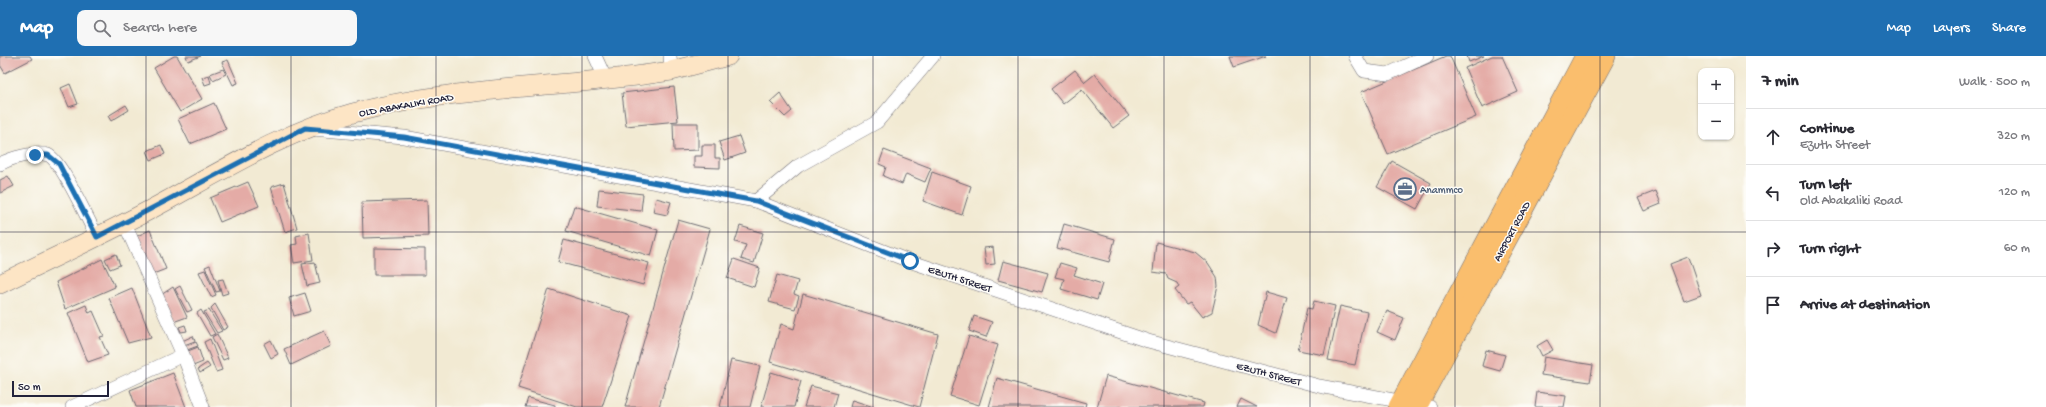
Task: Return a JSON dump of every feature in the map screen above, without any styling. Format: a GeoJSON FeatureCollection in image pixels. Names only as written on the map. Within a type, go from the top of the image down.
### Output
{"type":"FeatureCollection","features":[{"type":"Feature","properties":{"kind":"main road","name":"OLD ABAKALIKI ROAD"},"geometry":{"type":"LineString","coordinates":[[0,284],[97,237],[305,128],[352,113],[392,104],[516,88],[606,80],[671,63],[728,56]]}},
{"type":"Feature","properties":{"kind":"main road","name":"AIRPORT ROAD"},"geometry":{"type":"LineString","coordinates":[[1413,406],[1586,56]]}},
{"type":"Feature","properties":{"kind":"main road","name":"AIRPORT ROAD"},"geometry":{"type":"LineString","coordinates":[[1413,406],[1605,56]]}},
{"type":"Feature","properties":{"kind":"street"},"geometry":{"type":"LineString","coordinates":[[595,56],[606,80]]}},
{"type":"Feature","properties":{"kind":"street"},"geometry":{"type":"LineString","coordinates":[[756,201],[798,166],[877,122],[933,56]]}},
{"type":"Feature","properties":{"kind":"street"},"geometry":{"type":"LineString","coordinates":[[1354,56],[1364,72],[1388,74],[1427,56]]}},
{"type":"Feature","properties":{"kind":"street","name":"EZUTH STREET"},"geometry":{"type":"LineString","coordinates":[[305,128],[404,137],[756,201],[910,261],[1148,341],[1319,386],[1413,406]]}},
{"type":"Feature","properties":{"kind":"street"},"geometry":{"type":"LineString","coordinates":[[0,164],[23,155],[48,155],[59,164],[97,237]]}},
{"type":"Feature","properties":{"kind":"street"},"geometry":{"type":"LineString","coordinates":[[124,222],[183,355],[203,407]]}},
{"type":"Feature","properties":{"kind":"street"},"geometry":{"type":"LineString","coordinates":[[72,407],[183,355]]}},
{"type":"Feature","properties":{"kind":"building"},"geometry":{"type":"Polygon","coordinates":[[[0,56],[30,56],[32,59],[5,73],[0,65],[0,56]]]}},
{"type":"Feature","properties":{"kind":"building"},"geometry":{"type":"Polygon","coordinates":[[[174,56],[177,56],[202,99],[180,112],[154,68],[174,56]]]}},
{"type":"Feature","properties":{"kind":"building"},"geometry":{"type":"Polygon","coordinates":[[[186,56],[201,56],[188,61],[186,56]]]}},
{"type":"Feature","properties":{"kind":"building"},"geometry":{"type":"Polygon","coordinates":[[[1230,56],[1266,56],[1234,67],[1230,56]]]}},
{"type":"Feature","properties":{"kind":"building"},"geometry":{"type":"Polygon","coordinates":[[[1446,56],[1450,56],[1476,117],[1388,154],[1361,92],[1446,56]]]}},
{"type":"Feature","properties":{"kind":"building"},"geometry":{"type":"Polygon","coordinates":[[[1467,56],[1484,56],[1469,62],[1467,56]]]}},
{"type":"Feature","properties":{"kind":"building"},"geometry":{"type":"Polygon","coordinates":[[[1492,56],[1502,56],[1518,92],[1482,108],[1465,68],[1492,56]]]}},
{"type":"Feature","properties":{"kind":"building"},"geometry":{"type":"Polygon","coordinates":[[[228,60],[238,83],[233,85],[222,62],[228,60]]]}},
{"type":"Feature","properties":{"kind":"building"},"geometry":{"type":"Polygon","coordinates":[[[223,69],[226,74],[213,80],[210,74],[223,69]]]}},
{"type":"Feature","properties":{"kind":"building"},"geometry":{"type":"Polygon","coordinates":[[[1075,70],[1085,82],[1095,74],[1129,116],[1113,128],[1082,89],[1063,104],[1051,89],[1075,70]]]}},
{"type":"Feature","properties":{"kind":"building"},"geometry":{"type":"Polygon","coordinates":[[[209,75],[211,83],[205,85],[202,77],[209,75]]]}},
{"type":"Feature","properties":{"kind":"building"},"geometry":{"type":"Polygon","coordinates":[[[70,84],[78,104],[69,107],[61,88],[70,84]]]}},
{"type":"Feature","properties":{"kind":"building"},"geometry":{"type":"Polygon","coordinates":[[[674,87],[678,121],[626,126],[622,93],[674,87]]]}},
{"type":"Feature","properties":{"kind":"building"},"geometry":{"type":"Polygon","coordinates":[[[780,93],[792,111],[785,117],[770,102],[780,93]]]}},
{"type":"Feature","properties":{"kind":"building"},"geometry":{"type":"Polygon","coordinates":[[[214,103],[226,129],[190,144],[178,119],[214,103]]]}},
{"type":"Feature","properties":{"kind":"building"},"geometry":{"type":"Polygon","coordinates":[[[126,105],[129,110],[111,121],[108,116],[126,105]]]}},
{"type":"Feature","properties":{"kind":"building"},"geometry":{"type":"Polygon","coordinates":[[[673,123],[698,123],[698,150],[674,151],[673,123]]]}},
{"type":"Feature","properties":{"kind":"building"},"geometry":{"type":"Polygon","coordinates":[[[739,136],[745,153],[725,160],[719,142],[739,136]]]}},
{"type":"Feature","properties":{"kind":"building"},"geometry":{"type":"Polygon","coordinates":[[[161,145],[165,154],[151,160],[147,151],[161,145]]]}},
{"type":"Feature","properties":{"kind":"building"},"geometry":{"type":"Polygon","coordinates":[[[702,145],[715,145],[715,158],[720,158],[720,168],[694,167],[694,156],[702,156],[702,145]]]}},
{"type":"Feature","properties":{"kind":"building"},"geometry":{"type":"Polygon","coordinates":[[[884,150],[931,168],[925,182],[906,174],[902,184],[883,176],[886,167],[879,164],[884,150]]]}},
{"type":"Feature","properties":{"kind":"building"},"geometry":{"type":"Polygon","coordinates":[[[1392,161],[1431,183],[1417,209],[1377,187],[1392,161]]]}},
{"type":"Feature","properties":{"kind":"building"},"geometry":{"type":"Polygon","coordinates":[[[932,172],[971,186],[962,215],[923,201],[932,172]]]}},
{"type":"Feature","properties":{"kind":"building"},"geometry":{"type":"Polygon","coordinates":[[[8,176],[14,186],[0,193],[0,180],[8,176]]]}},
{"type":"Feature","properties":{"kind":"building"},"geometry":{"type":"Polygon","coordinates":[[[248,182],[259,206],[220,222],[210,198],[248,182]]]}},
{"type":"Feature","properties":{"kind":"building"},"geometry":{"type":"Polygon","coordinates":[[[284,183],[297,228],[285,232],[271,187],[284,183]]]}},
{"type":"Feature","properties":{"kind":"building"},"geometry":{"type":"Polygon","coordinates":[[[599,189],[643,194],[641,211],[597,206],[599,189]]]}},
{"type":"Feature","properties":{"kind":"building"},"geometry":{"type":"Polygon","coordinates":[[[1656,191],[1661,204],[1644,211],[1638,198],[1656,191]]]}},
{"type":"Feature","properties":{"kind":"building"},"geometry":{"type":"Polygon","coordinates":[[[656,198],[671,202],[667,215],[653,212],[656,198]]]}},
{"type":"Feature","properties":{"kind":"building"},"geometry":{"type":"Polygon","coordinates":[[[427,200],[428,236],[363,238],[362,202],[427,200]]]}},
{"type":"Feature","properties":{"kind":"building"},"geometry":{"type":"Polygon","coordinates":[[[574,206],[658,230],[651,256],[566,231],[574,206]]]}},
{"type":"Feature","properties":{"kind":"building"},"geometry":{"type":"Polygon","coordinates":[[[678,220],[710,229],[659,407],[625,407],[678,220]]]}},
{"type":"Feature","properties":{"kind":"building"},"geometry":{"type":"Polygon","coordinates":[[[1064,224],[1115,239],[1109,262],[1057,248],[1064,224]]]}},
{"type":"Feature","properties":{"kind":"building"},"geometry":{"type":"Polygon","coordinates":[[[740,226],[763,233],[754,263],[741,259],[746,245],[735,242],[740,226]]]}},
{"type":"Feature","properties":{"kind":"building"},"geometry":{"type":"Polygon","coordinates":[[[150,230],[166,269],[153,274],[137,236],[150,230]]]}},
{"type":"Feature","properties":{"kind":"building"},"geometry":{"type":"Polygon","coordinates":[[[309,233],[313,260],[294,263],[291,245],[297,244],[296,236],[309,233]]]}},
{"type":"Feature","properties":{"kind":"building"},"geometry":{"type":"Polygon","coordinates":[[[564,240],[649,263],[643,285],[558,262],[564,240]]]}},
{"type":"Feature","properties":{"kind":"building"},"geometry":{"type":"Polygon","coordinates":[[[1156,242],[1195,252],[1208,263],[1217,277],[1218,286],[1212,312],[1202,317],[1190,302],[1186,304],[1175,290],[1179,287],[1177,283],[1168,279],[1166,274],[1153,272],[1156,242]]]}},
{"type":"Feature","properties":{"kind":"building"},"geometry":{"type":"Polygon","coordinates":[[[993,247],[995,264],[986,265],[984,248],[993,247]]]}},
{"type":"Feature","properties":{"kind":"building"},"geometry":{"type":"Polygon","coordinates":[[[374,248],[425,249],[425,275],[374,275],[374,248]]]}},
{"type":"Feature","properties":{"kind":"building"},"geometry":{"type":"Polygon","coordinates":[[[116,254],[120,265],[110,269],[105,259],[116,254]]]}},
{"type":"Feature","properties":{"kind":"building"},"geometry":{"type":"Polygon","coordinates":[[[1688,257],[1701,295],[1684,301],[1670,264],[1688,257]]]}},
{"type":"Feature","properties":{"kind":"building"},"geometry":{"type":"Polygon","coordinates":[[[102,259],[115,287],[65,309],[56,282],[102,259]]]}},
{"type":"Feature","properties":{"kind":"building"},"geometry":{"type":"Polygon","coordinates":[[[734,259],[760,268],[754,287],[727,278],[734,259]]]}},
{"type":"Feature","properties":{"kind":"building"},"geometry":{"type":"Polygon","coordinates":[[[1003,261],[1048,273],[1042,292],[998,280],[1003,261]]]}},
{"type":"Feature","properties":{"kind":"building"},"geometry":{"type":"Polygon","coordinates":[[[315,262],[320,283],[307,286],[302,264],[315,262]]]}},
{"type":"Feature","properties":{"kind":"building"},"geometry":{"type":"Polygon","coordinates":[[[1060,263],[1077,268],[1074,275],[1102,284],[1097,300],[1061,289],[1064,279],[1055,277],[1060,263]]]}},
{"type":"Feature","properties":{"kind":"building"},"geometry":{"type":"Polygon","coordinates":[[[210,265],[220,291],[216,292],[205,267],[210,265]]]}},
{"type":"Feature","properties":{"kind":"building"},"geometry":{"type":"Polygon","coordinates":[[[205,270],[216,295],[211,297],[199,272],[205,270]]]}},
{"type":"Feature","properties":{"kind":"building"},"geometry":{"type":"Polygon","coordinates":[[[777,275],[798,281],[794,294],[799,296],[795,309],[769,302],[777,275]]]}},
{"type":"Feature","properties":{"kind":"building"},"geometry":{"type":"Polygon","coordinates":[[[223,279],[228,293],[222,295],[218,280],[223,279]]]}},
{"type":"Feature","properties":{"kind":"building"},"geometry":{"type":"Polygon","coordinates":[[[180,286],[192,310],[187,312],[175,289],[180,286]]]}},
{"type":"Feature","properties":{"kind":"building"},"geometry":{"type":"Polygon","coordinates":[[[173,287],[187,317],[173,322],[161,295],[173,287]]]}},
{"type":"Feature","properties":{"kind":"building"},"geometry":{"type":"Polygon","coordinates":[[[132,288],[151,337],[128,343],[109,298],[132,288]]]}},
{"type":"Feature","properties":{"kind":"building"},"geometry":{"type":"Polygon","coordinates":[[[549,289],[632,316],[602,407],[577,407],[518,388],[549,289]]]}},
{"type":"Feature","properties":{"kind":"building"},"geometry":{"type":"Polygon","coordinates":[[[1266,292],[1287,298],[1276,333],[1258,325],[1266,292]]]}},
{"type":"Feature","properties":{"kind":"building"},"geometry":{"type":"Polygon","coordinates":[[[305,293],[311,311],[294,316],[289,298],[305,293]]]}},
{"type":"Feature","properties":{"kind":"building"},"geometry":{"type":"Polygon","coordinates":[[[803,294],[938,334],[919,407],[770,362],[781,324],[794,329],[803,294]]]}},
{"type":"Feature","properties":{"kind":"building"},"geometry":{"type":"Polygon","coordinates":[[[1314,301],[1335,306],[1324,355],[1298,350],[1307,308],[1312,309],[1314,301]]]}},
{"type":"Feature","properties":{"kind":"building"},"geometry":{"type":"Polygon","coordinates":[[[215,304],[228,327],[223,330],[211,308],[215,304]]]}},
{"type":"Feature","properties":{"kind":"building"},"geometry":{"type":"Polygon","coordinates":[[[86,305],[89,313],[93,311],[104,336],[100,337],[108,355],[88,362],[68,313],[86,305]]]}},
{"type":"Feature","properties":{"kind":"building"},"geometry":{"type":"Polygon","coordinates":[[[1340,306],[1367,312],[1355,365],[1328,360],[1340,306]]]}},
{"type":"Feature","properties":{"kind":"building"},"geometry":{"type":"Polygon","coordinates":[[[201,310],[215,334],[210,336],[197,313],[201,310]]]}},
{"type":"Feature","properties":{"kind":"building"},"geometry":{"type":"Polygon","coordinates":[[[209,310],[222,331],[217,333],[204,312],[209,310]]]}},
{"type":"Feature","properties":{"kind":"building"},"geometry":{"type":"Polygon","coordinates":[[[1387,311],[1404,318],[1395,340],[1377,332],[1387,311]]]}},
{"type":"Feature","properties":{"kind":"building"},"geometry":{"type":"Polygon","coordinates":[[[974,316],[992,322],[986,337],[969,331],[974,316]]]}},
{"type":"Feature","properties":{"kind":"building"},"geometry":{"type":"Polygon","coordinates":[[[185,325],[187,331],[181,332],[179,327],[185,325]]]}},
{"type":"Feature","properties":{"kind":"building"},"geometry":{"type":"Polygon","coordinates":[[[324,331],[331,346],[291,365],[284,349],[324,331]]]}},
{"type":"Feature","properties":{"kind":"building"},"geometry":{"type":"Polygon","coordinates":[[[217,334],[228,358],[223,360],[212,337],[217,334]]]}},
{"type":"Feature","properties":{"kind":"building"},"geometry":{"type":"Polygon","coordinates":[[[193,336],[195,341],[184,345],[182,341],[193,336]]]}},
{"type":"Feature","properties":{"kind":"building"},"geometry":{"type":"Polygon","coordinates":[[[969,336],[998,345],[979,405],[950,396],[969,336]]]}},
{"type":"Feature","properties":{"kind":"building"},"geometry":{"type":"Polygon","coordinates":[[[210,339],[222,370],[216,372],[204,342],[210,339]]]}},
{"type":"Feature","properties":{"kind":"building"},"geometry":{"type":"Polygon","coordinates":[[[271,340],[278,354],[271,358],[264,344],[271,340]]]}},
{"type":"Feature","properties":{"kind":"building"},"geometry":{"type":"Polygon","coordinates":[[[1547,340],[1553,350],[1542,356],[1537,346],[1547,340]]]}},
{"type":"Feature","properties":{"kind":"building"},"geometry":{"type":"Polygon","coordinates":[[[196,342],[198,346],[187,350],[186,346],[196,342]]]}},
{"type":"Feature","properties":{"kind":"building"},"geometry":{"type":"Polygon","coordinates":[[[198,347],[203,362],[193,366],[188,351],[198,347]]]}},
{"type":"Feature","properties":{"kind":"building"},"geometry":{"type":"Polygon","coordinates":[[[1486,350],[1505,355],[1500,371],[1482,366],[1486,350]]]}},
{"type":"Feature","properties":{"kind":"building"},"geometry":{"type":"Polygon","coordinates":[[[1544,357],[1593,365],[1590,382],[1541,375],[1544,357]]]}},
{"type":"Feature","properties":{"kind":"building"},"geometry":{"type":"Polygon","coordinates":[[[731,360],[760,366],[750,407],[720,407],[731,360]]]}},
{"type":"Feature","properties":{"kind":"building"},"geometry":{"type":"Polygon","coordinates":[[[207,363],[210,367],[200,373],[198,369],[207,363]]]}},
{"type":"Feature","properties":{"kind":"building"},"geometry":{"type":"Polygon","coordinates":[[[771,372],[801,381],[794,407],[761,407],[771,372]]]}},
{"type":"Feature","properties":{"kind":"building"},"geometry":{"type":"Polygon","coordinates":[[[173,373],[186,407],[136,407],[130,390],[173,373]]]}},
{"type":"Feature","properties":{"kind":"building"},"geometry":{"type":"Polygon","coordinates":[[[1106,376],[1204,403],[1203,407],[1097,407],[1106,376]]]}},
{"type":"Feature","properties":{"kind":"building"},"geometry":{"type":"Polygon","coordinates":[[[997,378],[1086,403],[1085,407],[989,407],[997,378]]]}},
{"type":"Feature","properties":{"kind":"building"},"geometry":{"type":"Polygon","coordinates":[[[811,386],[838,393],[834,407],[804,407],[811,386]]]}},
{"type":"Feature","properties":{"kind":"building"},"geometry":{"type":"Polygon","coordinates":[[[1537,392],[1566,396],[1564,407],[1535,407],[1537,392]]]}},
{"type":"Feature","properties":{"kind":"building"},"geometry":{"type":"Polygon","coordinates":[[[528,398],[555,405],[555,407],[525,407],[528,398]]]}},
{"type":"Feature","properties":{"kind":"building"},"geometry":{"type":"Polygon","coordinates":[[[1241,399],[1257,407],[1237,407],[1241,399]]]}},
{"type":"Feature","properties":{"kind":"building"},"geometry":{"type":"Polygon","coordinates":[[[852,400],[874,407],[850,407],[852,400]]]}},
{"type":"Feature","properties":{"kind":"place","name":"Anammco"},"geometry":{"type":"Point","coordinates":[1405,189]}},
{"type":"Feature","properties":{"kind":"route"},"geometry":{"type":"LineString","coordinates":[[35,155],[48,155],[59,164],[97,237],[305,128],[404,137],[462,146],[756,201],[910,261]]}}]}
